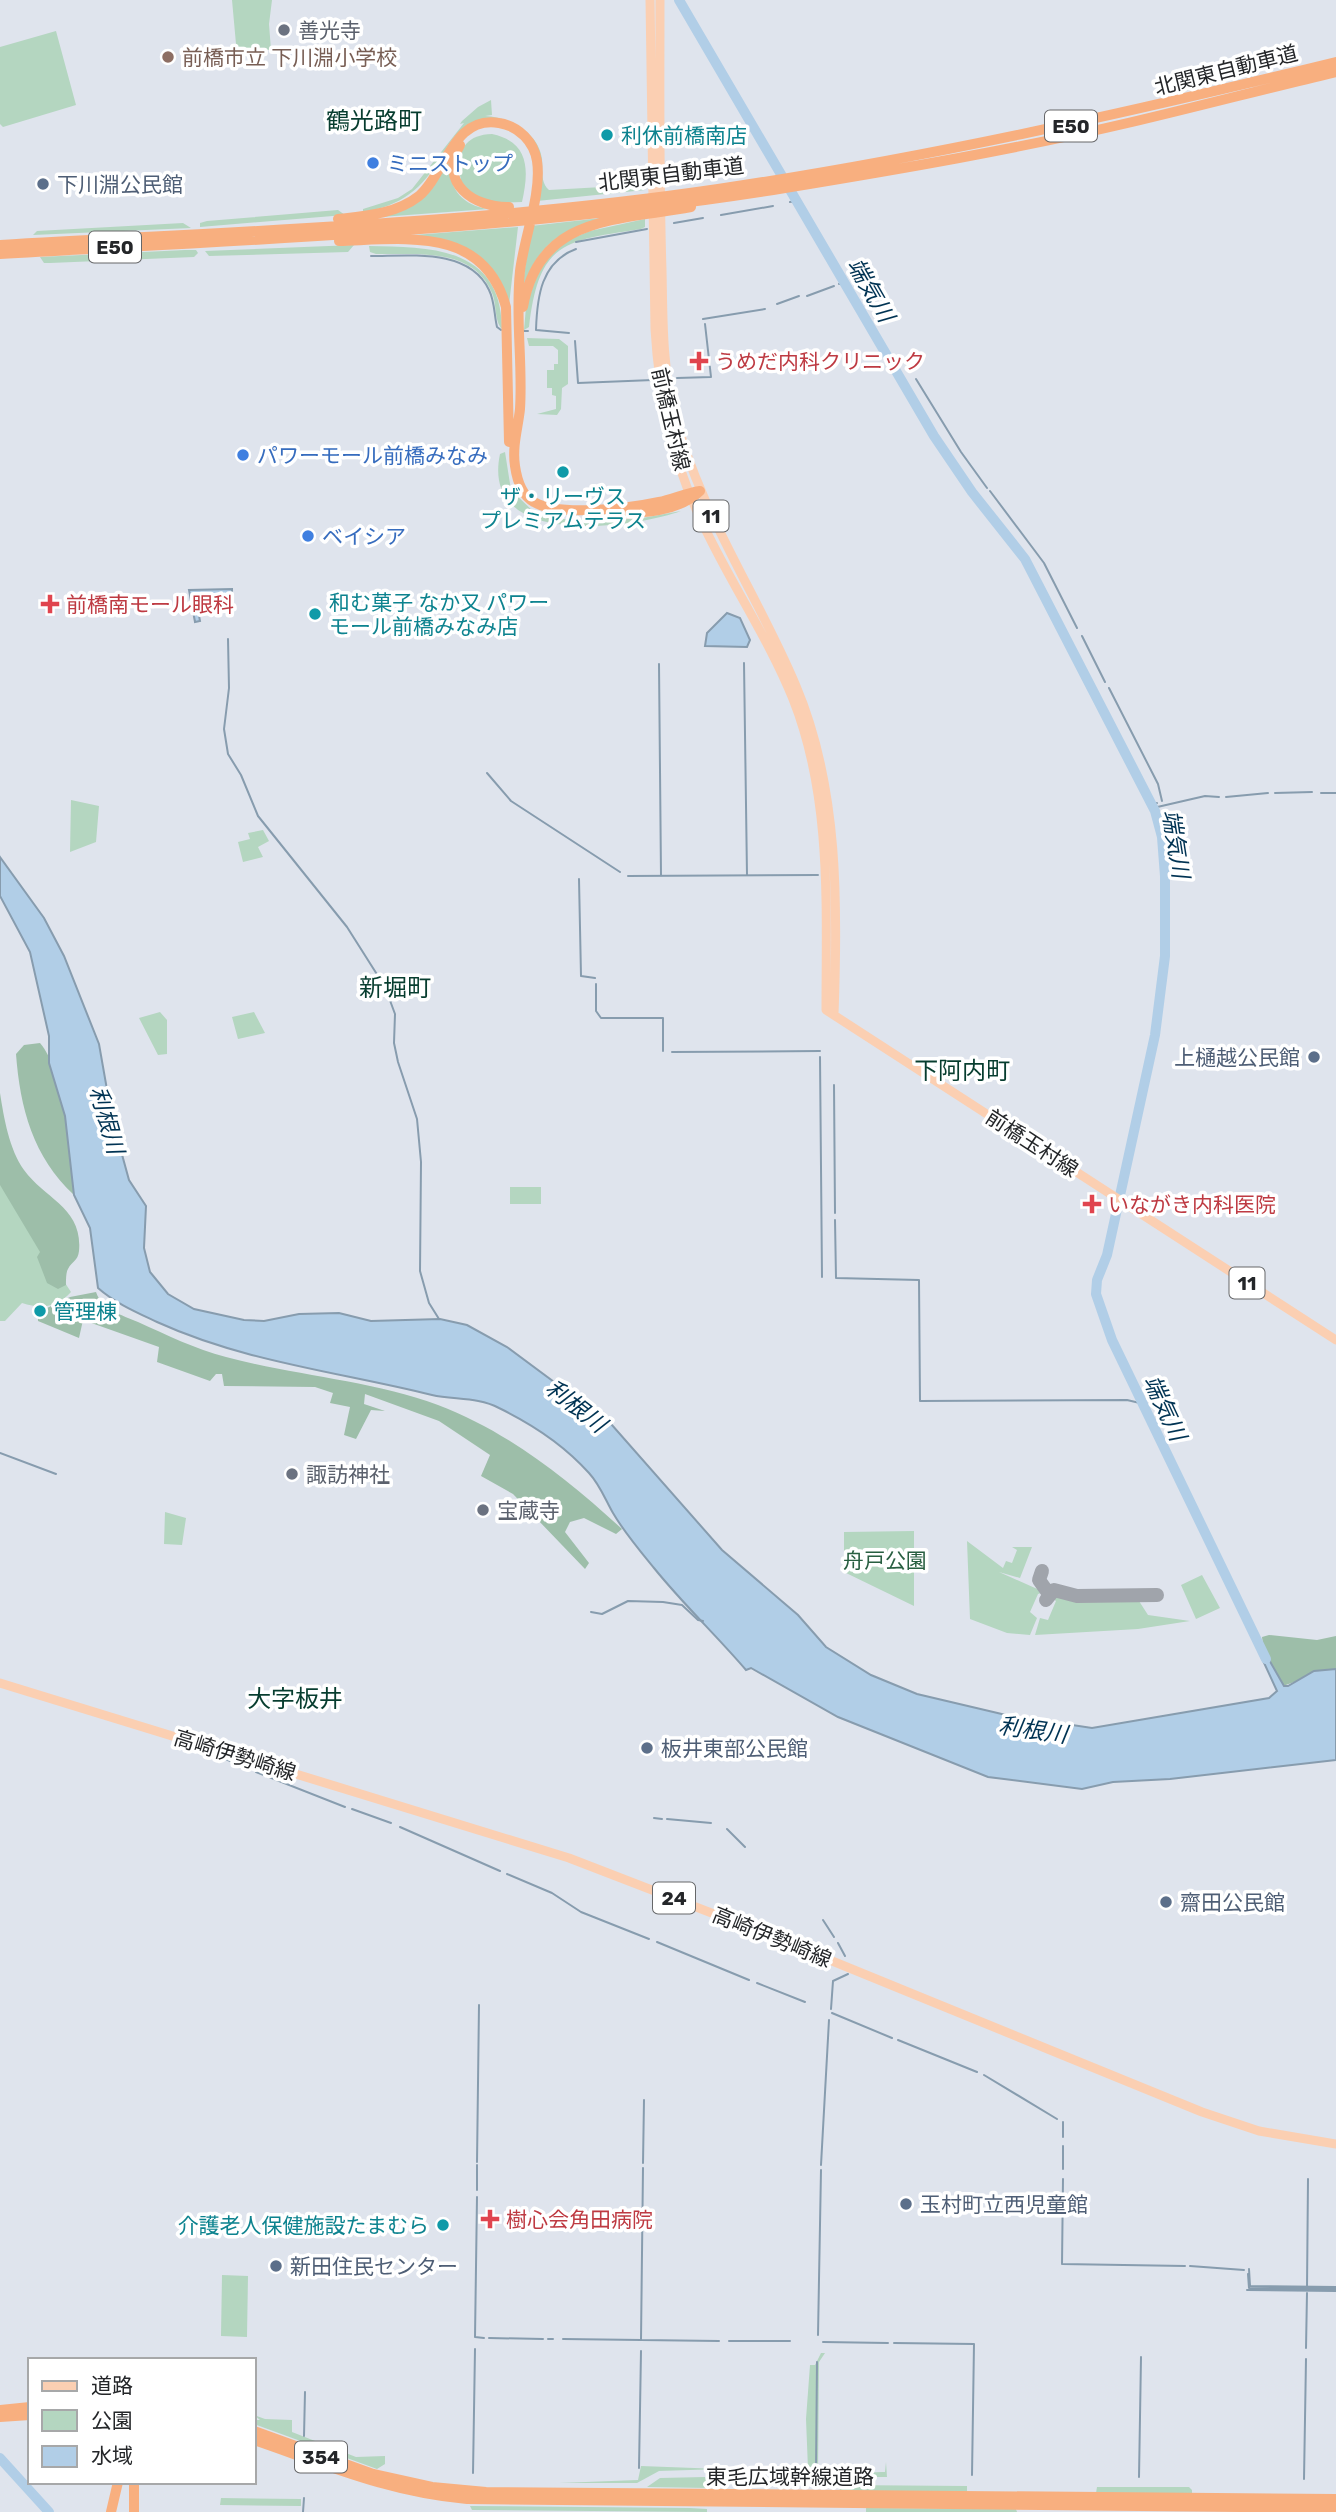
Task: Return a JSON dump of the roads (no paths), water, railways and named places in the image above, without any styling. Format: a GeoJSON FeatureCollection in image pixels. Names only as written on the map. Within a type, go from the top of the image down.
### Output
{"type":"FeatureCollection","features":[{"type":"Feature","properties":{"kind":"highway","name":"北関東自動車道"},"geometry":{"type":"LineString","coordinates":[[371,228],[538,211],[642,207],[775,188],[806,179],[1072,126],[1336,62]]}},
{"type":"Feature","properties":{"kind":"highway","name":"北関東自動車道"},"geometry":{"type":"LineString","coordinates":[[775,188],[806,179],[1073,135],[1336,72]]}},
{"type":"Feature","properties":{"kind":"highway"},"geometry":{"type":"LineString","coordinates":[[344,230],[371,228],[392,210],[418,196],[432,182],[458,139],[475,125],[503,123],[522,133],[533,147],[538,169],[520,272],[520,408],[514,463],[526,496],[546,508],[561,509],[632,507],[694,494]]}},
{"type":"Feature","properties":{"kind":"highway"},"geometry":{"type":"LineString","coordinates":[[509,348],[518,255],[531,187],[531,159],[526,146],[510,131],[495,127],[473,133],[456,151],[453,167],[457,182],[465,195],[479,203],[517,213]]}},
{"type":"Feature","properties":{"kind":"highway"},"geometry":{"type":"LineString","coordinates":[[519,342],[529,281],[537,263],[549,248],[580,228],[642,207],[775,188]]}},
{"type":"Feature","properties":{"kind":"highway"},"geometry":{"type":"LineString","coordinates":[[344,230],[371,228],[459,248],[477,258],[495,278],[503,295],[509,348],[511,476],[521,498],[531,507],[561,515],[633,514],[694,494]]}},
{"type":"Feature","properties":{"kind":"highway","name":"E50"},"geometry":{"type":"LineString","coordinates":[[0,245],[220,232],[344,230]]}},
{"type":"Feature","properties":{"kind":"highway","name":"E50"},"geometry":{"type":"LineString","coordinates":[[0,254],[230,241],[344,230]]}},
{"type":"Feature","properties":{"kind":"highway"},"geometry":{"type":"LineString","coordinates":[[0,2410],[28,2407]]}},
{"type":"Feature","properties":{"kind":"highway"},"geometry":{"type":"LineString","coordinates":[[0,2417],[28,2415]]}},
{"type":"Feature","properties":{"kind":"highway","name":"東毛広域幹線道路"},"geometry":{"type":"LineString","coordinates":[[256,2432],[373,2474],[432,2487],[486,2493],[1336,2499]]}},
{"type":"Feature","properties":{"kind":"highway","name":"東毛広域幹線道路"},"geometry":{"type":"LineString","coordinates":[[256,2441],[369,2482],[420,2494],[472,2500],[1336,2508]]}},
{"type":"Feature","properties":{"kind":"highway"},"geometry":{"type":"LineString","coordinates":[[111,2512],[118,2484]]}},
{"type":"Feature","properties":{"kind":"highway"},"geometry":{"type":"LineString","coordinates":[[134,2484],[134,2512]]}},
{"type":"Feature","properties":{"kind":"main road","name":"前橋玉村線"},"geometry":{"type":"LineString","coordinates":[[650,0],[658,375],[672,442],[694,494],[785,662],[813,736],[827,798],[832,846],[830,1012],[1336,1340]]}},
{"type":"Feature","properties":{"kind":"main road","name":"前橋玉村線"},"geometry":{"type":"LineString","coordinates":[[660,0],[661,239],[667,375],[694,494]]}},
{"type":"Feature","properties":{"kind":"main road","name":"高崎伊勢崎線"},"geometry":{"type":"LineString","coordinates":[[0,1683],[569,1858],[771,1936],[1202,2112],[1259,2131],[1336,2144]]}},
{"type":"Feature","properties":{"kind":"water"},"geometry":{"type":"Polygon","coordinates":[[[232,589],[232,601],[198,610],[200,621],[195,622],[189,590],[232,589]]]}},
{"type":"Feature","properties":{"kind":"water"},"geometry":{"type":"Polygon","coordinates":[[[727,613],[740,618],[750,640],[747,647],[705,646],[707,633],[727,613]]]}},
{"type":"Feature","properties":{"kind":"water","name":"利根川"},"geometry":{"type":"Polygon","coordinates":[[[0,857],[44,918],[64,956],[99,1044],[112,1118],[129,1180],[146,1206],[144,1248],[150,1272],[168,1294],[194,1309],[244,1320],[264,1321],[299,1314],[339,1313],[371,1321],[440,1319],[467,1325],[507,1347],[612,1425],[722,1550],[798,1615],[826,1647],[871,1675],[917,1694],[1006,1715],[1092,1728],[1269,1698],[1277,1691],[1259,1652],[1264,1651],[1284,1686],[1314,1671],[1336,1669],[1336,1760],[1170,1779],[1113,1782],[1082,1789],[988,1777],[838,1717],[751,1668],[746,1670],[638,1548],[617,1520],[589,1473],[558,1444],[511,1414],[483,1402],[432,1395],[258,1357],[190,1336],[111,1298],[98,1288],[90,1228],[74,1195],[65,1116],[49,1063],[49,1036],[30,952],[0,896],[0,857]]]}},
{"type":"Feature","properties":{"kind":"waterway","name":"端気川"},"geometry":{"type":"LineString","coordinates":[[679,0],[934,436],[972,492],[1025,559],[1155,811],[1162,837],[1165,876],[1165,956],[1155,1035],[1107,1255],[1097,1280],[1096,1294],[1112,1340],[1266,1659]]}},
{"type":"Feature","properties":{"kind":"waterway","name":"端気川"},"geometry":{"type":"LineString","coordinates":[[790,202],[796,201]]}},
{"type":"Feature","properties":{"kind":"waterway"},"geometry":{"type":"LineString","coordinates":[[721,215],[773,206]]}},
{"type":"Feature","properties":{"kind":"waterway"},"geometry":{"type":"LineString","coordinates":[[674,223],[703,218]]}},
{"type":"Feature","properties":{"kind":"waterway"},"geometry":{"type":"LineString","coordinates":[[576,242],[647,229]]}},
{"type":"Feature","properties":{"kind":"waterway"},"geometry":{"type":"LineString","coordinates":[[569,333],[536,330],[543,282],[555,262],[576,249]]}},
{"type":"Feature","properties":{"kind":"waterway"},"geometry":{"type":"LineString","coordinates":[[371,256],[437,257],[468,267],[480,276],[489,290],[497,327],[501,330]]}},
{"type":"Feature","properties":{"kind":"waterway","name":"端気川"},"geometry":{"type":"LineString","coordinates":[[839,284],[844,282]]}},
{"type":"Feature","properties":{"kind":"waterway"},"geometry":{"type":"LineString","coordinates":[[807,296],[834,286]]}},
{"type":"Feature","properties":{"kind":"waterway"},"geometry":{"type":"LineString","coordinates":[[777,304],[799,296]]}},
{"type":"Feature","properties":{"kind":"waterway"},"geometry":{"type":"LineString","coordinates":[[703,319],[765,309]]}},
{"type":"Feature","properties":{"kind":"waterway"},"geometry":{"type":"LineString","coordinates":[[677,378],[711,377],[705,324]]}},
{"type":"Feature","properties":{"kind":"waterway"},"geometry":{"type":"LineString","coordinates":[[575,341],[578,383],[653,380]]}},
{"type":"Feature","properties":{"kind":"waterway"},"geometry":{"type":"LineString","coordinates":[[916,379],[961,452],[987,488]]}},
{"type":"Feature","properties":{"kind":"waterway"},"geometry":{"type":"LineString","coordinates":[[990,491],[1044,563],[1077,628]]}},
{"type":"Feature","properties":{"kind":"waterway"},"geometry":{"type":"LineString","coordinates":[[1082,636],[1105,682]]}},
{"type":"Feature","properties":{"kind":"waterway"},"geometry":{"type":"LineString","coordinates":[[228,639],[229,688],[224,729],[228,754],[241,775],[258,816],[347,927],[385,987],[395,1014],[394,1043],[417,1119],[421,1162],[420,1271],[429,1303],[439,1319]]}},
{"type":"Feature","properties":{"kind":"waterway"},"geometry":{"type":"LineString","coordinates":[[744,663],[747,875]]}},
{"type":"Feature","properties":{"kind":"waterway"},"geometry":{"type":"LineString","coordinates":[[659,664],[661,875]]}},
{"type":"Feature","properties":{"kind":"waterway"},"geometry":{"type":"LineString","coordinates":[[1109,688],[1158,784],[1162,801]]}},
{"type":"Feature","properties":{"kind":"waterway"},"geometry":{"type":"LineString","coordinates":[[487,773],[511,801],[620,872]]}},
{"type":"Feature","properties":{"kind":"waterway"},"geometry":{"type":"LineString","coordinates":[[1275,793],[1312,792]]}},
{"type":"Feature","properties":{"kind":"waterway"},"geometry":{"type":"LineString","coordinates":[[1226,797],[1268,793]]}},
{"type":"Feature","properties":{"kind":"waterway"},"geometry":{"type":"LineString","coordinates":[[1321,793],[1336,793]]}},
{"type":"Feature","properties":{"kind":"waterway"},"geometry":{"type":"LineString","coordinates":[[1153,808],[1205,796],[1219,797]]}},
{"type":"Feature","properties":{"kind":"waterway","name":"端気川"},"geometry":{"type":"LineString","coordinates":[[1152,805],[1157,803]]}},
{"type":"Feature","properties":{"kind":"waterway"},"geometry":{"type":"LineString","coordinates":[[628,876],[818,875]]}},
{"type":"Feature","properties":{"kind":"waterway"},"geometry":{"type":"LineString","coordinates":[[579,879],[581,976],[595,978]]}},
{"type":"Feature","properties":{"kind":"waterway"},"geometry":{"type":"LineString","coordinates":[[596,984],[596,1011],[601,1018],[663,1018],[663,1051]]}},
{"type":"Feature","properties":{"kind":"waterway"},"geometry":{"type":"LineString","coordinates":[[672,1052],[820,1051]]}},
{"type":"Feature","properties":{"kind":"waterway"},"geometry":{"type":"LineString","coordinates":[[820,1057],[822,1277]]}},
{"type":"Feature","properties":{"kind":"waterway"},"geometry":{"type":"LineString","coordinates":[[834,1085],[835,1213]]}},
{"type":"Feature","properties":{"kind":"waterway"},"geometry":{"type":"LineString","coordinates":[[835,1220],[836,1278],[919,1280],[920,1401],[1127,1400],[1144,1404]]}},
{"type":"Feature","properties":{"kind":"waterway"},"geometry":{"type":"LineString","coordinates":[[0,1453],[56,1474]]}},
{"type":"Feature","properties":{"kind":"waterway"},"geometry":{"type":"LineString","coordinates":[[591,1612],[602,1614],[628,1601],[663,1602],[682,1605],[698,1620],[703,1621]]}},
{"type":"Feature","properties":{"kind":"waterway"},"geometry":{"type":"LineString","coordinates":[[208,1752],[250,1769]]}},
{"type":"Feature","properties":{"kind":"waterway"},"geometry":{"type":"LineString","coordinates":[[256,1772],[345,1807]]}},
{"type":"Feature","properties":{"kind":"waterway"},"geometry":{"type":"LineString","coordinates":[[352,1809],[391,1823]]}},
{"type":"Feature","properties":{"kind":"waterway"},"geometry":{"type":"LineString","coordinates":[[654,1818],[662,1819]]}},
{"type":"Feature","properties":{"kind":"waterway"},"geometry":{"type":"LineString","coordinates":[[667,1819],[711,1823]]}},
{"type":"Feature","properties":{"kind":"waterway"},"geometry":{"type":"LineString","coordinates":[[400,1827],[500,1871]]}},
{"type":"Feature","properties":{"kind":"waterway"},"geometry":{"type":"LineString","coordinates":[[727,1829],[745,1847]]}},
{"type":"Feature","properties":{"kind":"waterway"},"geometry":{"type":"LineString","coordinates":[[507,1874],[552,1893],[581,1912],[649,1939]]}},
{"type":"Feature","properties":{"kind":"waterway"},"geometry":{"type":"LineString","coordinates":[[823,1920],[834,1937]]}},
{"type":"Feature","properties":{"kind":"waterway"},"geometry":{"type":"LineString","coordinates":[[657,1942],[749,1980]]}},
{"type":"Feature","properties":{"kind":"waterway"},"geometry":{"type":"LineString","coordinates":[[838,1943],[845,1956]]}},
{"type":"Feature","properties":{"kind":"waterway"},"geometry":{"type":"LineString","coordinates":[[831,2009],[833,1981],[848,1974]]}},
{"type":"Feature","properties":{"kind":"waterway"},"geometry":{"type":"LineString","coordinates":[[757,1983],[805,2002]]}},
{"type":"Feature","properties":{"kind":"waterway"},"geometry":{"type":"LineString","coordinates":[[477,2162],[479,2005]]}},
{"type":"Feature","properties":{"kind":"waterway"},"geometry":{"type":"LineString","coordinates":[[832,2013],[892,2038]]}},
{"type":"Feature","properties":{"kind":"waterway"},"geometry":{"type":"LineString","coordinates":[[821,2165],[829,2020]]}},
{"type":"Feature","properties":{"kind":"waterway"},"geometry":{"type":"LineString","coordinates":[[898,2040],[977,2072]]}},
{"type":"Feature","properties":{"kind":"waterway"},"geometry":{"type":"LineString","coordinates":[[984,2075],[1057,2119]]}},
{"type":"Feature","properties":{"kind":"waterway"},"geometry":{"type":"LineString","coordinates":[[643,2163],[644,2100]]}},
{"type":"Feature","properties":{"kind":"waterway"},"geometry":{"type":"LineString","coordinates":[[1063,2122],[1063,2137]]}},
{"type":"Feature","properties":{"kind":"waterway"},"geometry":{"type":"LineString","coordinates":[[1063,2146],[1063,2169]]}},
{"type":"Feature","properties":{"kind":"waterway"},"geometry":{"type":"LineString","coordinates":[[477,2165],[477,2190]]}},
{"type":"Feature","properties":{"kind":"waterway"},"geometry":{"type":"LineString","coordinates":[[641,2340],[643,2168]]}},
{"type":"Feature","properties":{"kind":"waterway"},"geometry":{"type":"LineString","coordinates":[[818,2335],[821,2170]]}},
{"type":"Feature","properties":{"kind":"waterway"},"geometry":{"type":"LineString","coordinates":[[1063,2179],[1062,2264],[1185,2266]]}},
{"type":"Feature","properties":{"kind":"waterway"},"geometry":{"type":"LineString","coordinates":[[1307,2287],[1308,2179]]}},
{"type":"Feature","properties":{"kind":"waterway"},"geometry":{"type":"LineString","coordinates":[[477,2197],[475,2337],[484,2338]]}},
{"type":"Feature","properties":{"kind":"waterway"},"geometry":{"type":"LineString","coordinates":[[1190,2266],[1244,2270]]}},
{"type":"Feature","properties":{"kind":"waterway"},"geometry":{"type":"LineString","coordinates":[[1249,2269],[1250,2286],[1336,2287]]}},
{"type":"Feature","properties":{"kind":"waterway"},"geometry":{"type":"LineString","coordinates":[[1248,2274],[1249,2288],[1336,2289]]}},
{"type":"Feature","properties":{"kind":"waterway"},"geometry":{"type":"LineString","coordinates":[[1247,2290],[1336,2291]]}},
{"type":"Feature","properties":{"kind":"waterway"},"geometry":{"type":"LineString","coordinates":[[1306,2348],[1307,2293]]}},
{"type":"Feature","properties":{"kind":"waterway"},"geometry":{"type":"LineString","coordinates":[[489,2338],[543,2339]]}},
{"type":"Feature","properties":{"kind":"waterway"},"geometry":{"type":"LineString","coordinates":[[548,2339],[553,2339]]}},
{"type":"Feature","properties":{"kind":"waterway"},"geometry":{"type":"LineString","coordinates":[[563,2339],[719,2341]]}},
{"type":"Feature","properties":{"kind":"waterway"},"geometry":{"type":"LineString","coordinates":[[729,2341],[790,2341]]}},
{"type":"Feature","properties":{"kind":"waterway"},"geometry":{"type":"LineString","coordinates":[[823,2342],[888,2343]]}},
{"type":"Feature","properties":{"kind":"waterway"},"geometry":{"type":"LineString","coordinates":[[894,2343],[974,2344],[972,2475]]}},
{"type":"Feature","properties":{"kind":"waterway"},"geometry":{"type":"LineString","coordinates":[[473,2473],[475,2349]]}},
{"type":"Feature","properties":{"kind":"waterway"},"geometry":{"type":"LineString","coordinates":[[639,2468],[641,2351]]}},
{"type":"Feature","properties":{"kind":"waterway"},"geometry":{"type":"LineString","coordinates":[[1139,2477],[1141,2357]]}},
{"type":"Feature","properties":{"kind":"waterway"},"geometry":{"type":"LineString","coordinates":[[1304,2479],[1306,2359]]}},
{"type":"Feature","properties":{"kind":"waterway"},"geometry":{"type":"LineString","coordinates":[[816,2470],[817,2362]]}},
{"type":"Feature","properties":{"kind":"waterway"},"geometry":{"type":"LineString","coordinates":[[304,2436],[305,2392]]}},
{"type":"Feature","properties":{"kind":"waterway"},"geometry":{"type":"LineString","coordinates":[[0,2458],[49,2512]]}},
{"type":"Feature","properties":{"kind":"waterway"},"geometry":{"type":"LineString","coordinates":[[303,2512],[304,2498]]}},
{"type":"Feature","properties":{"kind":"place","name":"善光寺"},"geometry":{"type":"Point","coordinates":[284,30]}},
{"type":"Feature","properties":{"kind":"place","name":"前橋市立 下川淵小学校"},"geometry":{"type":"Point","coordinates":[168,57]}},
{"type":"Feature","properties":{"kind":"place","name":"利休前橋南店"},"geometry":{"type":"Point","coordinates":[607,135]}},
{"type":"Feature","properties":{"kind":"place","name":"ミニストップ"},"geometry":{"type":"Point","coordinates":[373,163]}},
{"type":"Feature","properties":{"kind":"place","name":"下川淵公民館"},"geometry":{"type":"Point","coordinates":[43,184]}},
{"type":"Feature","properties":{"kind":"place","name":"うめだ内科クリニック"},"geometry":{"type":"Point","coordinates":[699,361]}},
{"type":"Feature","properties":{"kind":"place","name":"パワーモール前橋みなみ"},"geometry":{"type":"Point","coordinates":[243,455]}},
{"type":"Feature","properties":{"kind":"place","name":"ザ・リーヴス プレミアムテラス"},"geometry":{"type":"Point","coordinates":[563,472]}},
{"type":"Feature","properties":{"kind":"place","name":"ベイシア"},"geometry":{"type":"Point","coordinates":[308,536]}},
{"type":"Feature","properties":{"kind":"place","name":"前橋南モール眼科"},"geometry":{"type":"Point","coordinates":[50,604]}},
{"type":"Feature","properties":{"kind":"place","name":"和む菓子 なか又 パワー モール前橋みなみ店"},"geometry":{"type":"Point","coordinates":[315,614]}},
{"type":"Feature","properties":{"kind":"place","name":"上樋越公民館"},"geometry":{"type":"Point","coordinates":[1314,1057]}},
{"type":"Feature","properties":{"kind":"place","name":"いながき内科医院"},"geometry":{"type":"Point","coordinates":[1092,1204]}},
{"type":"Feature","properties":{"kind":"place","name":"管理棟"},"geometry":{"type":"Point","coordinates":[40,1311]}},
{"type":"Feature","properties":{"kind":"place","name":"諏訪神社"},"geometry":{"type":"Point","coordinates":[292,1474]}},
{"type":"Feature","properties":{"kind":"place","name":"宝蔵寺"},"geometry":{"type":"Point","coordinates":[483,1510]}},
{"type":"Feature","properties":{"kind":"place","name":"板井東部公民館"},"geometry":{"type":"Point","coordinates":[647,1748]}},
{"type":"Feature","properties":{"kind":"place","name":"齋田公民館"},"geometry":{"type":"Point","coordinates":[1166,1902]}},
{"type":"Feature","properties":{"kind":"place","name":"玉村町立西児童館"},"geometry":{"type":"Point","coordinates":[906,2204]}},
{"type":"Feature","properties":{"kind":"place","name":"樹心会角田病院"},"geometry":{"type":"Point","coordinates":[490,2219]}},
{"type":"Feature","properties":{"kind":"place","name":"介護老人保健施設たまむら"},"geometry":{"type":"Point","coordinates":[443,2225]}},
{"type":"Feature","properties":{"kind":"place","name":"新田住民センター"},"geometry":{"type":"Point","coordinates":[276,2266]}},
{"type":"Feature","properties":{"kind":"district","name":"鶴光路町"},"geometry":{"type":"Point","coordinates":[374,121]}},
{"type":"Feature","properties":{"kind":"district","name":"新堀町"},"geometry":{"type":"Point","coordinates":[395,988]}},
{"type":"Feature","properties":{"kind":"district","name":"下阿内町"},"geometry":{"type":"Point","coordinates":[962,1071]}},
{"type":"Feature","properties":{"kind":"district","name":"大字板井"},"geometry":{"type":"Point","coordinates":[295,1699]}},
{"type":"Feature","properties":{"kind":"park label","name":"舟戸公園"},"geometry":{"type":"Point","coordinates":[885,1560]}}]}
